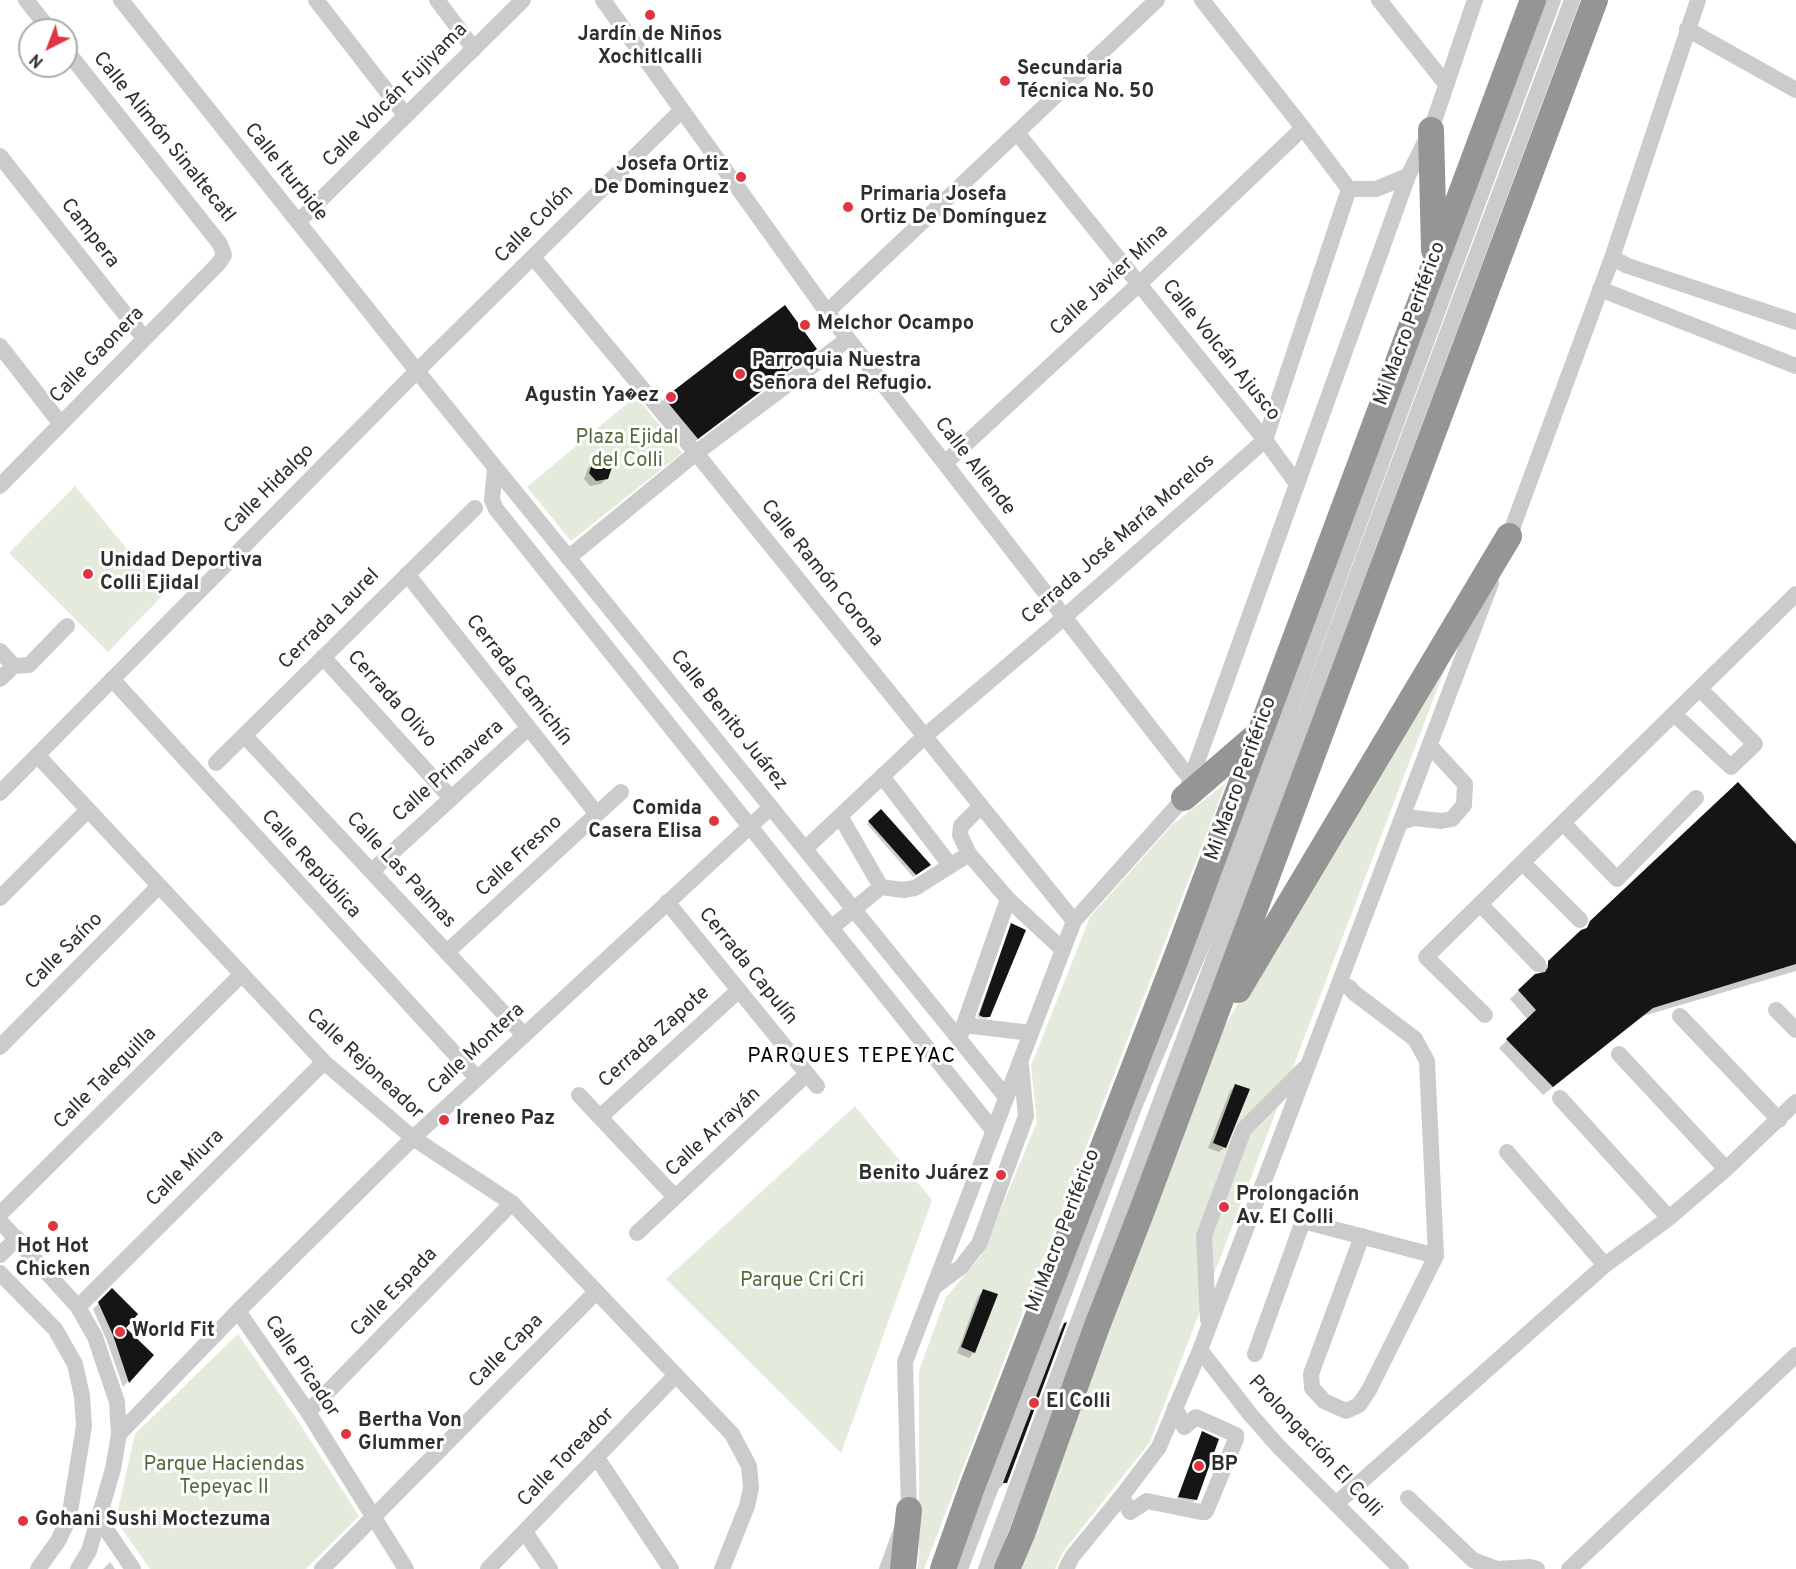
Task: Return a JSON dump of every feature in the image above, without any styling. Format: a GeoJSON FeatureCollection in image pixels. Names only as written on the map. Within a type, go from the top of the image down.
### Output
{"type":"FeatureCollection","features":[{"type":"Feature","properties":{"kind":"highway"},"geometry":{"type":"LineString","coordinates":[[943,1569],[972,1487],[1179,953],[1533,0]]}},
{"type":"Feature","properties":{"kind":"highway"},"geometry":{"type":"LineString","coordinates":[[1007,1569],[1595,0]]}},
{"type":"Feature","properties":{"kind":"highway"},"geometry":{"type":"LineString","coordinates":[[1431,130],[1434,265]]}},
{"type":"Feature","properties":{"kind":"highway"},"geometry":{"type":"LineString","coordinates":[[1198,1060],[1255,959],[1509,536]]}},
{"type":"Feature","properties":{"kind":"highway"},"geometry":{"type":"LineString","coordinates":[[1188,788],[1259,733]]}},
{"type":"Feature","properties":{"kind":"highway"},"geometry":{"type":"LineString","coordinates":[[903,1569],[909,1510]]}},
{"type":"Feature","properties":{"kind":"street"},"geometry":{"type":"LineString","coordinates":[[26,0],[40,18]]}},
{"type":"Feature","properties":{"kind":"street","name":"Calle Iturbide"},"geometry":{"type":"LineString","coordinates":[[121,0],[417,371]]}},
{"type":"Feature","properties":{"kind":"street"},"geometry":{"type":"LineString","coordinates":[[316,0],[406,116]]}},
{"type":"Feature","properties":{"kind":"street"},"geometry":{"type":"LineString","coordinates":[[437,0],[474,49]]}},
{"type":"Feature","properties":{"kind":"street","name":"Calle Volcán Fujiyama"},"geometry":{"type":"LineString","coordinates":[[298,222],[523,0]]}},
{"type":"Feature","properties":{"kind":"street","name":"Calle Allende"},"geometry":{"type":"LineString","coordinates":[[603,0],[827,312],[1184,771],[1188,788]]}},
{"type":"Feature","properties":{"kind":"street"},"geometry":{"type":"LineString","coordinates":[[827,312],[1018,134],[1157,0]]}},
{"type":"Feature","properties":{"kind":"street"},"geometry":{"type":"LineString","coordinates":[[1202,0],[1349,189]]}},
{"type":"Feature","properties":{"kind":"street"},"geometry":{"type":"LineString","coordinates":[[1379,0],[1445,83]]}},
{"type":"Feature","properties":{"kind":"street"},"geometry":{"type":"LineString","coordinates":[[887,1569],[909,1510],[905,1362],[1074,921],[1188,788],[1408,176],[1431,130],[1445,83],[1475,0]]}},
{"type":"Feature","properties":{"kind":"street","name":"Mi Macro Periférico"},"geometry":{"type":"LineString","coordinates":[[960,1569],[1129,1118],[1208,930],[1553,0]]}},
{"type":"Feature","properties":{"kind":"street","name":"Mi Macro Periférico"},"geometry":{"type":"LineString","coordinates":[[986,1569],[1572,0]]}},
{"type":"Feature","properties":{"kind":"street"},"geometry":{"type":"LineString","coordinates":[[1066,1569],[1072,1557],[1159,1447],[1200,1350],[1430,746],[1612,258],[1698,0]]}},
{"type":"Feature","properties":{"kind":"street"},"geometry":{"type":"LineString","coordinates":[[1687,29],[1796,90]]}},
{"type":"Feature","properties":{"kind":"street","name":"Calle Alimón Sinaltecatl"},"geometry":{"type":"LineString","coordinates":[[78,65],[220,244],[224,255]]}},
{"type":"Feature","properties":{"kind":"street","name":"Calle Colón"},"geometry":{"type":"LineString","coordinates":[[417,371],[682,110]]}},
{"type":"Feature","properties":{"kind":"street","name":"Calle Javier Mina"},"geometry":{"type":"LineString","coordinates":[[945,464],[1303,128]]}},
{"type":"Feature","properties":{"kind":"street","name":"Calle Volcán Ajusco"},"geometry":{"type":"LineString","coordinates":[[1018,134],[1265,440],[1297,484]]}},
{"type":"Feature","properties":{"kind":"street","name":"Campera"},"geometry":{"type":"LineString","coordinates":[[0,156],[144,338]]}},
{"type":"Feature","properties":{"kind":"street"},"geometry":{"type":"LineString","coordinates":[[1349,189],[1376,189],[1408,176]]}},
{"type":"Feature","properties":{"kind":"street"},"geometry":{"type":"LineString","coordinates":[[1265,440],[1349,189]]}},
{"type":"Feature","properties":{"kind":"street","name":"Calle Gaonera"},"geometry":{"type":"LineString","coordinates":[[0,486],[219,263],[224,255]]}},
{"type":"Feature","properties":{"kind":"street","name":"Calle Ramón Corona"},"geometry":{"type":"LineString","coordinates":[[533,257],[696,453],[1074,921]]}},
{"type":"Feature","properties":{"kind":"street"},"geometry":{"type":"LineString","coordinates":[[1612,258],[1628,266],[1796,322]]}},
{"type":"Feature","properties":{"kind":"street"},"geometry":{"type":"LineString","coordinates":[[1600,289],[1796,366]]}},
{"type":"Feature","properties":{"kind":"street"},"geometry":{"type":"LineString","coordinates":[[568,558],[696,453],[848,339]]}},
{"type":"Feature","properties":{"kind":"street"},"geometry":{"type":"LineString","coordinates":[[0,346],[61,423]]}},
{"type":"Feature","properties":{"kind":"street","name":"Calle Benito Juárez"},"geometry":{"type":"LineString","coordinates":[[417,371],[854,910],[962,1032],[1006,1097]]}},
{"type":"Feature","properties":{"kind":"street","name":"Calle Hidalgo"},"geometry":{"type":"LineString","coordinates":[[0,793],[417,371]]}},
{"type":"Feature","properties":{"kind":"street","name":"Cerrada José María Morelos"},"geometry":{"type":"LineString","coordinates":[[805,849],[925,736],[1265,440]]}},
{"type":"Feature","properties":{"kind":"street"},"geometry":{"type":"LineString","coordinates":[[495,468],[492,500],[496,509],[993,1130]]}},
{"type":"Feature","properties":{"kind":"street","name":"Cerrada Laurel"},"geometry":{"type":"LineString","coordinates":[[216,763],[475,508]]}},
{"type":"Feature","properties":{"kind":"street","name":"Cerrada Camichín"},"geometry":{"type":"LineString","coordinates":[[407,574],[597,814]]}},
{"type":"Feature","properties":{"kind":"street"},"geometry":{"type":"LineString","coordinates":[[1485,1015],[1426,957],[1796,594]]}},
{"type":"Feature","properties":{"kind":"street"},"geometry":{"type":"LineString","coordinates":[[0,679],[14,666],[29,665],[67,626]]}},
{"type":"Feature","properties":{"kind":"street"},"geometry":{"type":"LineString","coordinates":[[0,651],[14,666]]}},
{"type":"Feature","properties":{"kind":"street","name":"Cerrada Olivo"},"geometry":{"type":"LineString","coordinates":[[323,657],[452,798]]}},
{"type":"Feature","properties":{"kind":"street","name":"Calle República"},"geometry":{"type":"LineString","coordinates":[[112,679],[477,1078]]}},
{"type":"Feature","properties":{"kind":"street"},"geometry":{"type":"LineString","coordinates":[[1674,714],[1731,768],[1755,744],[1700,689]]}},
{"type":"Feature","properties":{"kind":"street","name":"Calle Primavera"},"geometry":{"type":"LineString","coordinates":[[372,871],[528,728]]}},
{"type":"Feature","properties":{"kind":"street","name":"Calle Las Palmas"},"geometry":{"type":"LineString","coordinates":[[244,735],[524,1035]]}},
{"type":"Feature","properties":{"kind":"street"},"geometry":{"type":"LineString","coordinates":[[1401,822],[1414,818],[1441,821],[1452,819],[1464,805],[1465,784],[1430,746]]}},
{"type":"Feature","properties":{"kind":"street","name":"Calle Rejoneador"},"geometry":{"type":"LineString","coordinates":[[37,755],[324,1062],[413,1138],[512,1203],[732,1434],[750,1466],[751,1488],[747,1506],[722,1569]]}},
{"type":"Feature","properties":{"kind":"street"},"geometry":{"type":"LineString","coordinates":[[882,776],[950,865]]}},
{"type":"Feature","properties":{"kind":"street","name":"Calle Fresno"},"geometry":{"type":"LineString","coordinates":[[447,952],[621,792]]}},
{"type":"Feature","properties":{"kind":"street"},"geometry":{"type":"LineString","coordinates":[[1563,823],[1617,879],[1696,798]]}},
{"type":"Feature","properties":{"kind":"street"},"geometry":{"type":"LineString","coordinates":[[981,806],[966,818],[961,826],[960,835],[969,855],[1008,899],[1063,950]]}},
{"type":"Feature","properties":{"kind":"street","name":"Calle Montera"},"geometry":{"type":"LineString","coordinates":[[119,1434],[238,1311],[413,1138],[771,807]]}},
{"type":"Feature","properties":{"kind":"street"},"geometry":{"type":"LineString","coordinates":[[0,898],[88,810]]}},
{"type":"Feature","properties":{"kind":"street"},"geometry":{"type":"LineString","coordinates":[[840,816],[881,887]]}},
{"type":"Feature","properties":{"kind":"street"},"geometry":{"type":"LineString","coordinates":[[831,928],[881,887],[903,890],[915,888],[969,855]]}},
{"type":"Feature","properties":{"kind":"street"},"geometry":{"type":"LineString","coordinates":[[1522,863],[1580,920]]}},
{"type":"Feature","properties":{"kind":"street","name":"Calle Saíno"},"geometry":{"type":"LineString","coordinates":[[0,1047],[159,886]]}},
{"type":"Feature","properties":{"kind":"street"},"geometry":{"type":"LineString","coordinates":[[1008,899],[962,1032],[1031,1033]]}},
{"type":"Feature","properties":{"kind":"street","name":"Cerrada Capulín"},"geometry":{"type":"LineString","coordinates":[[668,903],[812,1080]]}},
{"type":"Feature","properties":{"kind":"street"},"geometry":{"type":"LineString","coordinates":[[1480,904],[1538,964]]}},
{"type":"Feature","properties":{"kind":"street","name":"Calle Taleguilla"},"geometry":{"type":"LineString","coordinates":[[0,1214],[242,974]]}},
{"type":"Feature","properties":{"kind":"street"},"geometry":{"type":"LineString","coordinates":[[1340,983],[1350,988],[1353,993],[1415,1039],[1427,1061],[1436,1256],[1370,1390],[1359,1406],[1346,1411],[1324,1401],[1312,1388],[1311,1374],[1362,1236]]}},
{"type":"Feature","properties":{"kind":"street","name":"Cerrada Zapote"},"geometry":{"type":"LineString","coordinates":[[600,1117],[739,990]]}},
{"type":"Feature","properties":{"kind":"street"},"geometry":{"type":"LineString","coordinates":[[1776,1010],[1796,1030]]}},
{"type":"Feature","properties":{"kind":"street"},"geometry":{"type":"LineString","coordinates":[[1680,1016],[1779,1120]]}},
{"type":"Feature","properties":{"kind":"street"},"geometry":{"type":"LineString","coordinates":[[1619,1054],[1726,1169]]}},
{"type":"Feature","properties":{"kind":"street"},"geometry":{"type":"LineString","coordinates":[[934,1287],[961,1267],[980,1244],[1026,1116],[1020,1061]]}},
{"type":"Feature","properties":{"kind":"street","name":"Calle Miura"},"geometry":{"type":"LineString","coordinates":[[78,1307],[324,1062]]}},
{"type":"Feature","properties":{"kind":"street"},"geometry":{"type":"LineString","coordinates":[[1209,1327],[1204,1236],[1244,1129],[1309,1064]]}},
{"type":"Feature","properties":{"kind":"street","name":"Calle Arrayán"},"geometry":{"type":"LineString","coordinates":[[637,1233],[675,1197],[812,1080]]}},
{"type":"Feature","properties":{"kind":"street"},"geometry":{"type":"LineString","coordinates":[[579,1095],[675,1197]]}},
{"type":"Feature","properties":{"kind":"street"},"geometry":{"type":"LineString","coordinates":[[1560,1098],[1669,1218]]}},
{"type":"Feature","properties":{"kind":"street"},"geometry":{"type":"LineString","coordinates":[[1337,1503],[1605,1265],[1669,1218],[1726,1169],[1796,1102]]}},
{"type":"Feature","properties":{"kind":"street"},"geometry":{"type":"LineString","coordinates":[[1507,1152],[1605,1265]]}},
{"type":"Feature","properties":{"kind":"street","name":"Calle Espada"},"geometry":{"type":"LineString","coordinates":[[308,1412],[512,1203]]}},
{"type":"Feature","properties":{"kind":"street"},"geometry":{"type":"LineString","coordinates":[[0,1221],[78,1307],[95,1337],[117,1402],[119,1434],[113,1468],[89,1551],[78,1569]]}},
{"type":"Feature","properties":{"kind":"street"},"geometry":{"type":"LineString","coordinates":[[1255,1354],[1303,1221],[1436,1256]]}},
{"type":"Feature","properties":{"kind":"street"},"geometry":{"type":"LineString","coordinates":[[0,1256],[17,1238]]}},
{"type":"Feature","properties":{"kind":"street"},"geometry":{"type":"LineString","coordinates":[[0,1273],[55,1329],[75,1364],[82,1396],[84,1426],[69,1518],[38,1569]]}},
{"type":"Feature","properties":{"kind":"street","name":"Calle Capa"},"geometry":{"type":"LineString","coordinates":[[322,1569],[596,1292]]}},
{"type":"Feature","properties":{"kind":"street","name":"Calle Picador"},"geometry":{"type":"LineString","coordinates":[[238,1311],[308,1412],[406,1569]]}},
{"type":"Feature","properties":{"kind":"street","name":"Prolongación El Colli"},"geometry":{"type":"LineString","coordinates":[[1200,1350],[1278,1446],[1400,1568]]}},
{"type":"Feature","properties":{"kind":"street"},"geometry":{"type":"LineString","coordinates":[[1569,1569],[1796,1355]]}},
{"type":"Feature","properties":{"kind":"street","name":"Calle Toreador"},"geometry":{"type":"LineString","coordinates":[[488,1569],[675,1376]]}},
{"type":"Feature","properties":{"kind":"street"},"geometry":{"type":"LineString","coordinates":[[1122,1496],[1130,1512],[1147,1501],[1201,1512],[1207,1509],[1236,1435],[1196,1417],[1184,1427],[1175,1407]]}},
{"type":"Feature","properties":{"kind":"street"},"geometry":{"type":"LineString","coordinates":[[597,1458],[670,1569]]}},
{"type":"Feature","properties":{"kind":"street"},"geometry":{"type":"LineString","coordinates":[[1408,1498],[1473,1560],[1497,1569],[1530,1567],[1537,1569]]}},
{"type":"Feature","properties":{"kind":"street"},"geometry":{"type":"LineString","coordinates":[[99,1519],[133,1569]]}},
{"type":"Feature","properties":{"kind":"street"},"geometry":{"type":"LineString","coordinates":[[525,1532],[550,1569]]}},
{"type":"Feature","properties":{"kind":"green space","name":"Plaza Ejidal del Colli"},"geometry":{"type":"Polygon","coordinates":[[[636,396],[682,453],[571,541],[527,487],[636,396]]]}},
{"type":"Feature","properties":{"kind":"green space","name":"Unidad Deportiva Colli Ejidal"},"geometry":{"type":"Polygon","coordinates":[[[75,486],[164,594],[108,652],[9,553],[75,486]]]}},
{"type":"Feature","properties":{"kind":"green space"},"geometry":{"type":"Polygon","coordinates":[[[1459,632],[1150,1442],[1063,1552],[1055,1569],[1017,1569],[1223,1029],[1459,632]]]}},
{"type":"Feature","properties":{"kind":"green space"},"geometry":{"type":"Polygon","coordinates":[[[1226,783],[924,1569],[917,1569],[919,1559],[919,1371],[946,1297],[982,1255],[1037,1122],[1031,1066],[1090,917],[1173,824],[1226,783]]]}},
{"type":"Feature","properties":{"kind":"green space","name":"Parque Cri Cri"},"geometry":{"type":"Polygon","coordinates":[[[855,1106],[932,1200],[841,1453],[666,1279],[855,1106]]]}},
{"type":"Feature","properties":{"kind":"green space","name":"Parque Haciendas Tepeyac II"},"geometry":{"type":"Polygon","coordinates":[[[238,1334],[359,1516],[306,1569],[150,1569],[117,1522],[135,1434],[238,1334]]]}},
{"type":"Feature","properties":{"kind":"building","name":"Parroquia Nuestra Señora del Refugio."},"geometry":{"type":"Polygon","coordinates":[[[785,305],[817,349],[698,439],[664,398],[785,305]]]}},
{"type":"Feature","properties":{"kind":"building"},"geometry":{"type":"Polygon","coordinates":[[[605,460],[612,467],[608,479],[596,481],[589,473],[593,461],[605,460]]]}},
{"type":"Feature","properties":{"kind":"building"},"geometry":{"type":"Polygon","coordinates":[[[1738,782],[1796,844],[1796,964],[1653,1008],[1553,1087],[1506,1039],[1536,1010],[1518,990],[1535,974],[1545,972],[1548,961],[1581,930],[1587,928],[1590,921],[1738,782]]]}},
{"type":"Feature","properties":{"kind":"building"},"geometry":{"type":"Polygon","coordinates":[[[881,809],[931,865],[916,875],[868,821],[881,809]]]}},
{"type":"Feature","properties":{"kind":"building"},"geometry":{"type":"Polygon","coordinates":[[[1011,923],[1026,930],[990,1017],[983,1017],[979,1015],[1011,923]]]}},
{"type":"Feature","properties":{"kind":"building"},"geometry":{"type":"Polygon","coordinates":[[[1235,1084],[1250,1089],[1226,1148],[1213,1143],[1235,1084]]]}},
{"type":"Feature","properties":{"kind":"building"},"geometry":{"type":"Polygon","coordinates":[[[112,1288],[138,1314],[126,1328],[154,1355],[129,1383],[113,1335],[98,1302],[112,1288]]]}},
{"type":"Feature","properties":{"kind":"building"},"geometry":{"type":"Polygon","coordinates":[[[983,1289],[998,1294],[975,1353],[961,1347],[983,1289]]]}},
{"type":"Feature","properties":{"kind":"building"},"geometry":{"type":"Polygon","coordinates":[[[1067,1322],[1007,1483],[1003,1483],[1064,1323],[1067,1322]]]}},
{"type":"Feature","properties":{"kind":"building"},"geometry":{"type":"Polygon","coordinates":[[[1202,1431],[1219,1439],[1197,1500],[1178,1497],[1202,1431]]]}},
{"type":"Feature","properties":{"kind":"place","name":"Jardín de Niños Xochitlcalli"},"geometry":{"type":"Point","coordinates":[650,15]}},
{"type":"Feature","properties":{"kind":"place","name":"Secundaria Técnica No. 50"},"geometry":{"type":"Point","coordinates":[1005,81]}},
{"type":"Feature","properties":{"kind":"place","name":"Josefa Ortiz De Dominguez"},"geometry":{"type":"Point","coordinates":[741,177]}},
{"type":"Feature","properties":{"kind":"place","name":"Primaria Josefa Ortiz De Domínguez"},"geometry":{"type":"Point","coordinates":[848,207]}},
{"type":"Feature","properties":{"kind":"place","name":"Melchor Ocampo"},"geometry":{"type":"Point","coordinates":[805,325]}},
{"type":"Feature","properties":{"kind":"place","name":"Parroquia Nuestra Señora del Refugio."},"geometry":{"type":"Point","coordinates":[740,374]}},
{"type":"Feature","properties":{"kind":"place","name":"Agustin Ya�ez"},"geometry":{"type":"Point","coordinates":[671,397]}},
{"type":"Feature","properties":{"kind":"place","name":"Unidad Deportiva Colli Ejidal"},"geometry":{"type":"Point","coordinates":[88,574]}},
{"type":"Feature","properties":{"kind":"place","name":"Comida Casera Elisa"},"geometry":{"type":"Point","coordinates":[714,821]}},
{"type":"Feature","properties":{"kind":"place","name":"Ireneo Paz"},"geometry":{"type":"Point","coordinates":[444,1120]}},
{"type":"Feature","properties":{"kind":"place","name":"Benito Juárez"},"geometry":{"type":"Point","coordinates":[1001,1175]}},
{"type":"Feature","properties":{"kind":"place","name":"Prolongación Av. El Colli"},"geometry":{"type":"Point","coordinates":[1224,1207]}},
{"type":"Feature","properties":{"kind":"place","name":"Hot Hot Chicken"},"geometry":{"type":"Point","coordinates":[53,1226]}},
{"type":"Feature","properties":{"kind":"place","name":"World Fit"},"geometry":{"type":"Point","coordinates":[120,1332]}},
{"type":"Feature","properties":{"kind":"place","name":"El Colli"},"geometry":{"type":"Point","coordinates":[1034,1403]}},
{"type":"Feature","properties":{"kind":"place","name":"Bertha Von Glummer"},"geometry":{"type":"Point","coordinates":[346,1434]}},
{"type":"Feature","properties":{"kind":"place","name":"BP"},"geometry":{"type":"Point","coordinates":[1199,1466]}},
{"type":"Feature","properties":{"kind":"place","name":"Gohani Sushi Moctezuma"},"geometry":{"type":"Point","coordinates":[23,1521]}},
{"type":"Feature","properties":{"kind":"district","name":"PARQUES TEPEYAC"},"geometry":{"type":"Point","coordinates":[852,1058]}}]}
